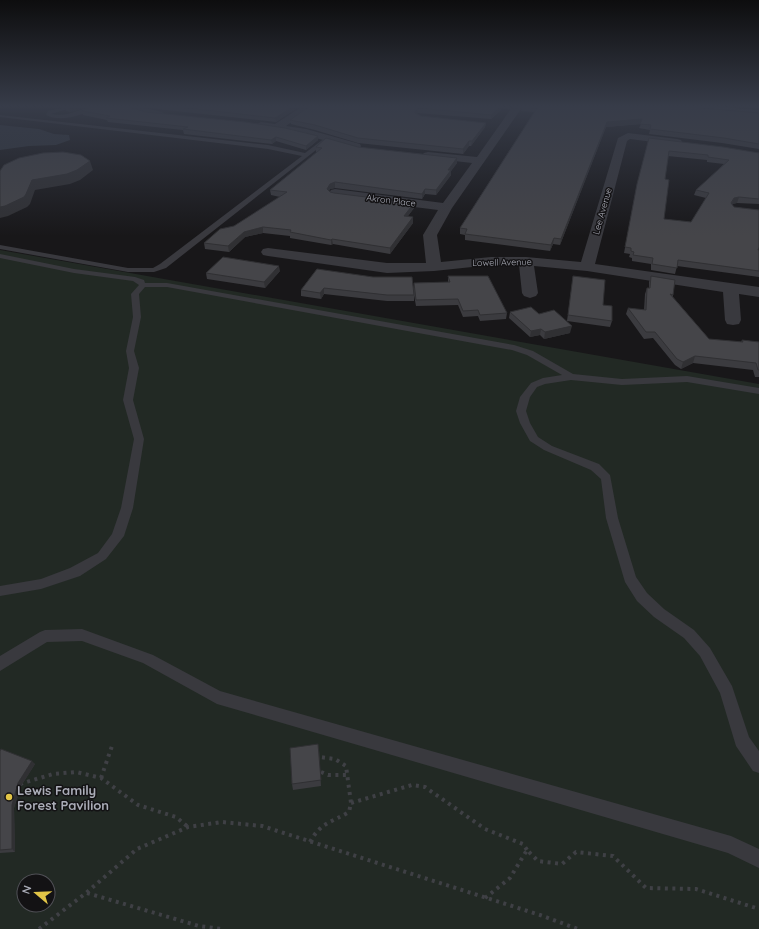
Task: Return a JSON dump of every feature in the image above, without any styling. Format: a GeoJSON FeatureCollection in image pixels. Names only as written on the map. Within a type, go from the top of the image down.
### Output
{"type":"FeatureCollection","features":[{"type":"Feature","properties":{"kind":"street"},"geometry":{"type":"LineString","coordinates":[[434,267],[430,235],[446,207],[488,149]]}},
{"type":"Feature","properties":{"kind":"street","name":"Lee Avenue"},"geometry":{"type":"LineString","coordinates":[[587,267],[619,149]]}},
{"type":"Feature","properties":{"kind":"street"},"geometry":{"type":"LineString","coordinates":[[419,154],[480,161]]}},
{"type":"Feature","properties":{"kind":"street","name":"Akron Place"},"geometry":{"type":"LineString","coordinates":[[335,193],[446,207]]}},
{"type":"Feature","properties":{"kind":"street","name":"Lowell Avenue"},"geometry":{"type":"LineString","coordinates":[[268,252],[387,268],[434,267],[491,261],[526,261],[587,267],[759,292]]}},
{"type":"Feature","properties":{"kind":"street"},"geometry":{"type":"LineString","coordinates":[[526,261],[530,293]]}},
{"type":"Feature","properties":{"kind":"street"},"geometry":{"type":"LineString","coordinates":[[731,288],[733,320]]}},
{"type":"Feature","properties":{"kind":"lane"},"geometry":{"type":"LineString","coordinates":[[279,149],[307,155]]}},
{"type":"Feature","properties":{"kind":"lane"},"geometry":{"type":"LineString","coordinates":[[0,247],[128,270],[154,270],[163,266],[314,149]]}},
{"type":"Feature","properties":{"kind":"lane"},"geometry":{"type":"LineString","coordinates":[[0,256],[74,271],[135,279],[143,285],[167,285],[514,348],[530,353],[571,377]]}},
{"type":"Feature","properties":{"kind":"lane"},"geometry":{"type":"LineString","coordinates":[[0,591],[41,584],[75,572],[102,556],[118,536],[127,508],[139,439],[128,400],[134,368],[130,351],[137,318],[135,294],[143,285]]}},
{"type":"Feature","properties":{"kind":"lane"},"geometry":{"type":"LineString","coordinates":[[759,391],[687,379],[622,382],[571,377],[543,381],[534,385],[524,397],[521,411],[525,423],[534,439],[548,448],[595,467],[606,478],[612,518],[630,578],[642,597],[659,613],[688,634],[705,652],[727,691],[742,741],[759,765]]}},
{"type":"Feature","properties":{"kind":"lane"},"geometry":{"type":"LineString","coordinates":[[0,665],[45,636],[82,635],[148,659],[218,697],[731,845],[759,859]]}},
{"type":"Feature","properties":{"kind":"path"},"geometry":{"type":"LineString","coordinates":[[101,778],[113,743]]}},
{"type":"Feature","properties":{"kind":"path"},"geometry":{"type":"LineString","coordinates":[[310,842],[315,831],[327,822],[341,817],[349,812],[351,803],[346,766],[335,759],[320,757]]}},
{"type":"Feature","properties":{"kind":"path"},"geometry":{"type":"LineString","coordinates":[[15,787],[20,784],[53,774],[76,772],[101,778],[138,804],[176,817],[188,827]]}},
{"type":"Feature","properties":{"kind":"path"},"geometry":{"type":"LineString","coordinates":[[321,772],[328,775],[347,775]]}},
{"type":"Feature","properties":{"kind":"path"},"geometry":{"type":"LineString","coordinates":[[351,803],[412,785],[425,787],[485,829],[523,844],[538,861],[562,864],[576,852],[613,856],[646,888],[696,889],[759,909]]}},
{"type":"Feature","properties":{"kind":"path"},"geometry":{"type":"LineString","coordinates":[[38,929],[86,893],[137,849],[188,827],[222,822],[262,826],[578,929]]}},
{"type":"Feature","properties":{"kind":"path"},"geometry":{"type":"LineString","coordinates":[[485,898],[510,878],[527,850]]}},
{"type":"Feature","properties":{"kind":"path"},"geometry":{"type":"LineString","coordinates":[[86,893],[199,926],[222,929]]}},
{"type":"Feature","properties":{"kind":"shaded area"},"geometry":{"type":"Polygon","coordinates":[[[0,250],[759,384],[759,929],[0,929],[0,250]]]}},
{"type":"Feature","properties":{"kind":"building"},"geometry":{"type":"Polygon","coordinates":[[[320,149],[379,149],[457,158],[448,170],[451,170],[436,190],[425,189],[422,194],[335,182],[330,184],[327,189],[334,193],[414,203],[404,216],[413,217],[390,248],[331,240],[290,232],[291,230],[263,227],[244,232],[228,246],[204,243],[220,229],[234,226],[287,192],[270,190],[320,149]]]}},
{"type":"Feature","properties":{"kind":"building"},"geometry":{"type":"Polygon","coordinates":[[[510,149],[596,149],[561,239],[554,238],[551,245],[465,234],[467,229],[460,228],[510,149]]]}},
{"type":"Feature","properties":{"kind":"building"},"geometry":{"type":"Polygon","coordinates":[[[646,149],[737,149],[759,153],[759,199],[739,197],[734,198],[731,203],[734,207],[759,210],[759,271],[678,260],[677,268],[652,264],[653,258],[633,255],[634,252],[631,251],[631,248],[625,247],[637,184],[646,149]],[[669,151],[665,179],[669,180],[664,219],[691,222],[709,193],[696,190],[729,160],[708,157],[708,155],[669,151]]]}},
{"type":"Feature","properties":{"kind":"building"},"geometry":{"type":"Polygon","coordinates":[[[63,152],[81,155],[90,161],[77,170],[67,174],[32,180],[24,197],[0,207],[0,171],[4,165],[19,158],[43,153],[63,152]]]}},
{"type":"Feature","properties":{"kind":"building"},"geometry":{"type":"Polygon","coordinates":[[[223,257],[279,266],[264,282],[206,273],[223,257]]]}},
{"type":"Feature","properties":{"kind":"building"},"geometry":{"type":"Polygon","coordinates":[[[317,269],[373,277],[412,277],[414,295],[387,295],[324,288],[320,293],[301,290],[317,269]]]}},
{"type":"Feature","properties":{"kind":"building"},"geometry":{"type":"Polygon","coordinates":[[[448,276],[488,276],[507,313],[480,315],[478,310],[463,311],[458,299],[416,300],[414,283],[450,282],[448,276]]]}},
{"type":"Feature","properties":{"kind":"building"},"geometry":{"type":"Polygon","coordinates":[[[573,276],[605,280],[603,305],[612,306],[612,321],[568,315],[573,276]]]}},
{"type":"Feature","properties":{"kind":"building"},"geometry":{"type":"Polygon","coordinates":[[[651,276],[675,280],[673,295],[670,294],[709,339],[759,342],[759,370],[756,363],[695,356],[683,362],[677,359],[655,332],[646,332],[628,308],[646,310],[647,288],[650,288],[651,276]]]}},
{"type":"Feature","properties":{"kind":"building"},"geometry":{"type":"Polygon","coordinates":[[[531,307],[539,314],[554,310],[572,326],[545,332],[541,329],[531,331],[510,312],[531,307]]]}},
{"type":"Feature","properties":{"kind":"building"},"geometry":{"type":"Polygon","coordinates":[[[318,744],[321,780],[292,784],[290,748],[318,744]]]}},
{"type":"Feature","properties":{"kind":"building","name":"Lewis Family Forest Pavilion"},"geometry":{"type":"Polygon","coordinates":[[[1,749],[32,761],[18,783],[12,805],[12,849],[0,850],[0,751],[1,749]]]}},
{"type":"Feature","properties":{"kind":"place","name":"Lewis Family Forest Pavilion"},"geometry":{"type":"Point","coordinates":[9,797]}}]}
